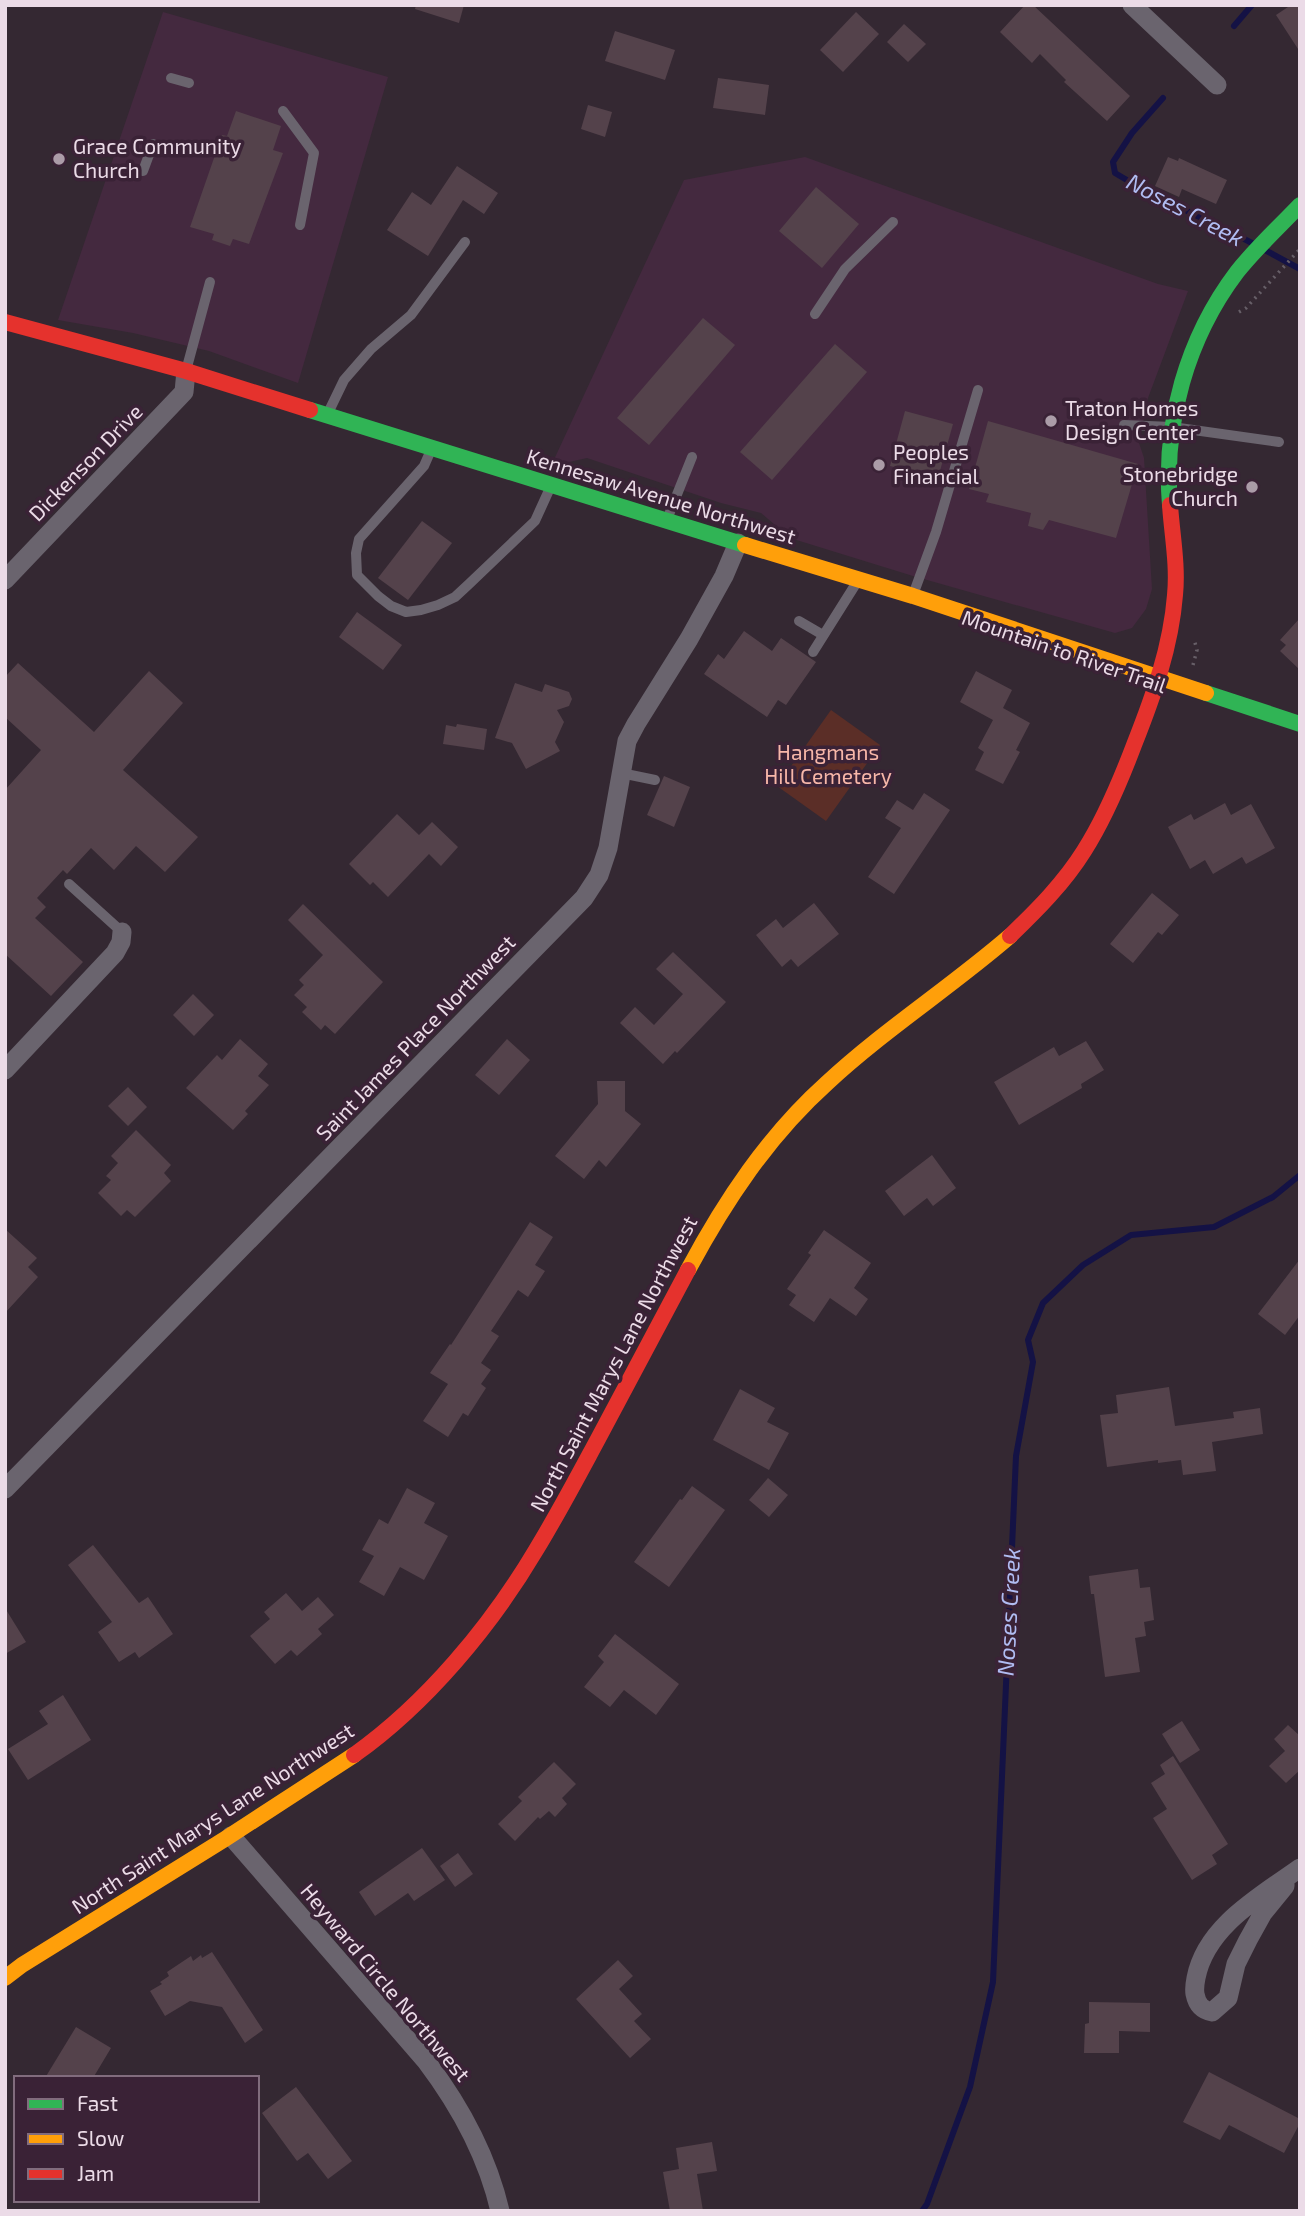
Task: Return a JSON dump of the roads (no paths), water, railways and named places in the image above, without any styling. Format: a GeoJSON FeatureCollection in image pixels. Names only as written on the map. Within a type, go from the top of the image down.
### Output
{"type":"FeatureCollection","features":[{"type":"Feature","properties":{"kind":"street"},"geometry":{"type":"LineString","coordinates":[[1132,5],[1217,85]]}},
{"type":"Feature","properties":{"kind":"street","name":"North Saint Marys Lane Northwest"},"geometry":{"type":"LineString","coordinates":[[5,1978],[231,1836],[368,1745],[400,1719],[430,1689],[504,1599],[536,1551],[710,1227],[735,1188],[784,1126],[814,1095],[852,1061],[1002,944],[1029,919],[1091,841],[1112,803],[1152,700],[1174,612],[1176,593],[1168,457],[1186,369],[1203,329],[1226,288],[1250,257],[1300,205]]}},
{"type":"Feature","properties":{"kind":"street","name":"Kennesaw Avenue Northwest"},"geometry":{"type":"LineString","coordinates":[[5,322],[186,371],[913,596],[1300,724]]}},
{"type":"Feature","properties":{"kind":"street","name":"Dickenson Drive"},"geometry":{"type":"LineString","coordinates":[[5,580],[184,392],[186,371]]}},
{"type":"Feature","properties":{"kind":"street","name":"Saint James Place Northwest"},"geometry":{"type":"LineString","coordinates":[[5,1489],[584,898],[599,874],[608,848],[627,741],[689,639],[724,576],[738,543]]}},
{"type":"Feature","properties":{"kind":"street"},"geometry":{"type":"LineString","coordinates":[[5,1070],[115,953],[121,942],[122,932]]}},
{"type":"Feature","properties":{"kind":"street","name":"Heyward Circle Northwest"},"geometry":{"type":"LineString","coordinates":[[231,1836],[443,2083],[477,2142],[496,2191],[500,2211]]}},
{"type":"Feature","properties":{"kind":"street"},"geometry":{"type":"LineString","coordinates":[[1292,1874],[1263,1913],[1248,1940],[1236,1964],[1228,1998],[1212,2012],[1206,2011],[1198,2005],[1194,1990],[1198,1966],[1212,1941],[1228,1923],[1292,1874]]}},
{"type":"Feature","properties":{"kind":"lane"},"geometry":{"type":"LineString","coordinates":[[171,78],[189,83]]}},
{"type":"Feature","properties":{"kind":"lane"},"geometry":{"type":"LineString","coordinates":[[283,111],[314,153],[300,225]]}},
{"type":"Feature","properties":{"kind":"lane"},"geometry":{"type":"LineString","coordinates":[[143,170],[153,144]]}},
{"type":"Feature","properties":{"kind":"lane"},"geometry":{"type":"LineString","coordinates":[[815,314],[845,269],[893,222]]}},
{"type":"Feature","properties":{"kind":"lane"},"geometry":{"type":"LineString","coordinates":[[327,415],[344,380],[371,349],[411,315],[465,242]]}},
{"type":"Feature","properties":{"kind":"lane"},"geometry":{"type":"LineString","coordinates":[[186,371],[210,282]]}},
{"type":"Feature","properties":{"kind":"lane"},"geometry":{"type":"LineString","coordinates":[[913,596],[936,532],[978,390]]}},
{"type":"Feature","properties":{"kind":"lane"},"geometry":{"type":"LineString","coordinates":[[1124,425],[1172,427],[1279,442]]}},
{"type":"Feature","properties":{"kind":"lane"},"geometry":{"type":"LineString","coordinates":[[432,448],[424,466],[359,539],[356,553],[357,575],[378,596],[405,612],[438,605],[455,597],[534,521],[551,485]]}},
{"type":"Feature","properties":{"kind":"lane"},"geometry":{"type":"LineString","coordinates":[[666,521],[692,457]]}},
{"type":"Feature","properties":{"kind":"lane"},"geometry":{"type":"LineString","coordinates":[[813,652],[858,580]]}},
{"type":"Feature","properties":{"kind":"lane"},"geometry":{"type":"LineString","coordinates":[[799,621],[824,635]]}},
{"type":"Feature","properties":{"kind":"lane"},"geometry":{"type":"LineString","coordinates":[[621,773],[655,780]]}},
{"type":"Feature","properties":{"kind":"lane"},"geometry":{"type":"LineString","coordinates":[[69,884],[122,932]]}},
{"type":"Feature","properties":{"kind":"waterway","name":"Noses Creek"},"geometry":{"type":"LineString","coordinates":[[1234,26],[1252,5]]}},
{"type":"Feature","properties":{"kind":"waterway","name":"Noses Creek"},"geometry":{"type":"LineString","coordinates":[[1163,98],[1132,133],[1113,162],[1115,173],[1252,243]]}},
{"type":"Feature","properties":{"kind":"waterway","name":"Noses Creek"},"geometry":{"type":"LineString","coordinates":[[1265,250],[1300,269]]}},
{"type":"Feature","properties":{"kind":"waterway","name":"Noses Creek"},"geometry":{"type":"LineString","coordinates":[[922,2211],[927,2204],[970,2087],[993,1982],[1016,1456],[1033,1362],[1028,1340],[1043,1303],[1083,1265],[1131,1235],[1214,1227],[1273,1197],[1300,1175]]}},
{"type":"Feature","properties":{"kind":"place","name":"Grace Community Church"},"geometry":{"type":"Point","coordinates":[59,159]}},
{"type":"Feature","properties":{"kind":"place","name":"Traton Homes Design Center"},"geometry":{"type":"Point","coordinates":[1051,421]}},
{"type":"Feature","properties":{"kind":"place","name":"Peoples Financial"},"geometry":{"type":"Point","coordinates":[879,465]}},
{"type":"Feature","properties":{"kind":"place","name":"Stonebridge Church"},"geometry":{"type":"Point","coordinates":[1252,487]}},
{"type":"Feature","properties":{"kind":"park label","name":"Hangmans Hill Cemetery"},"geometry":{"type":"Point","coordinates":[828,765]}}]}
